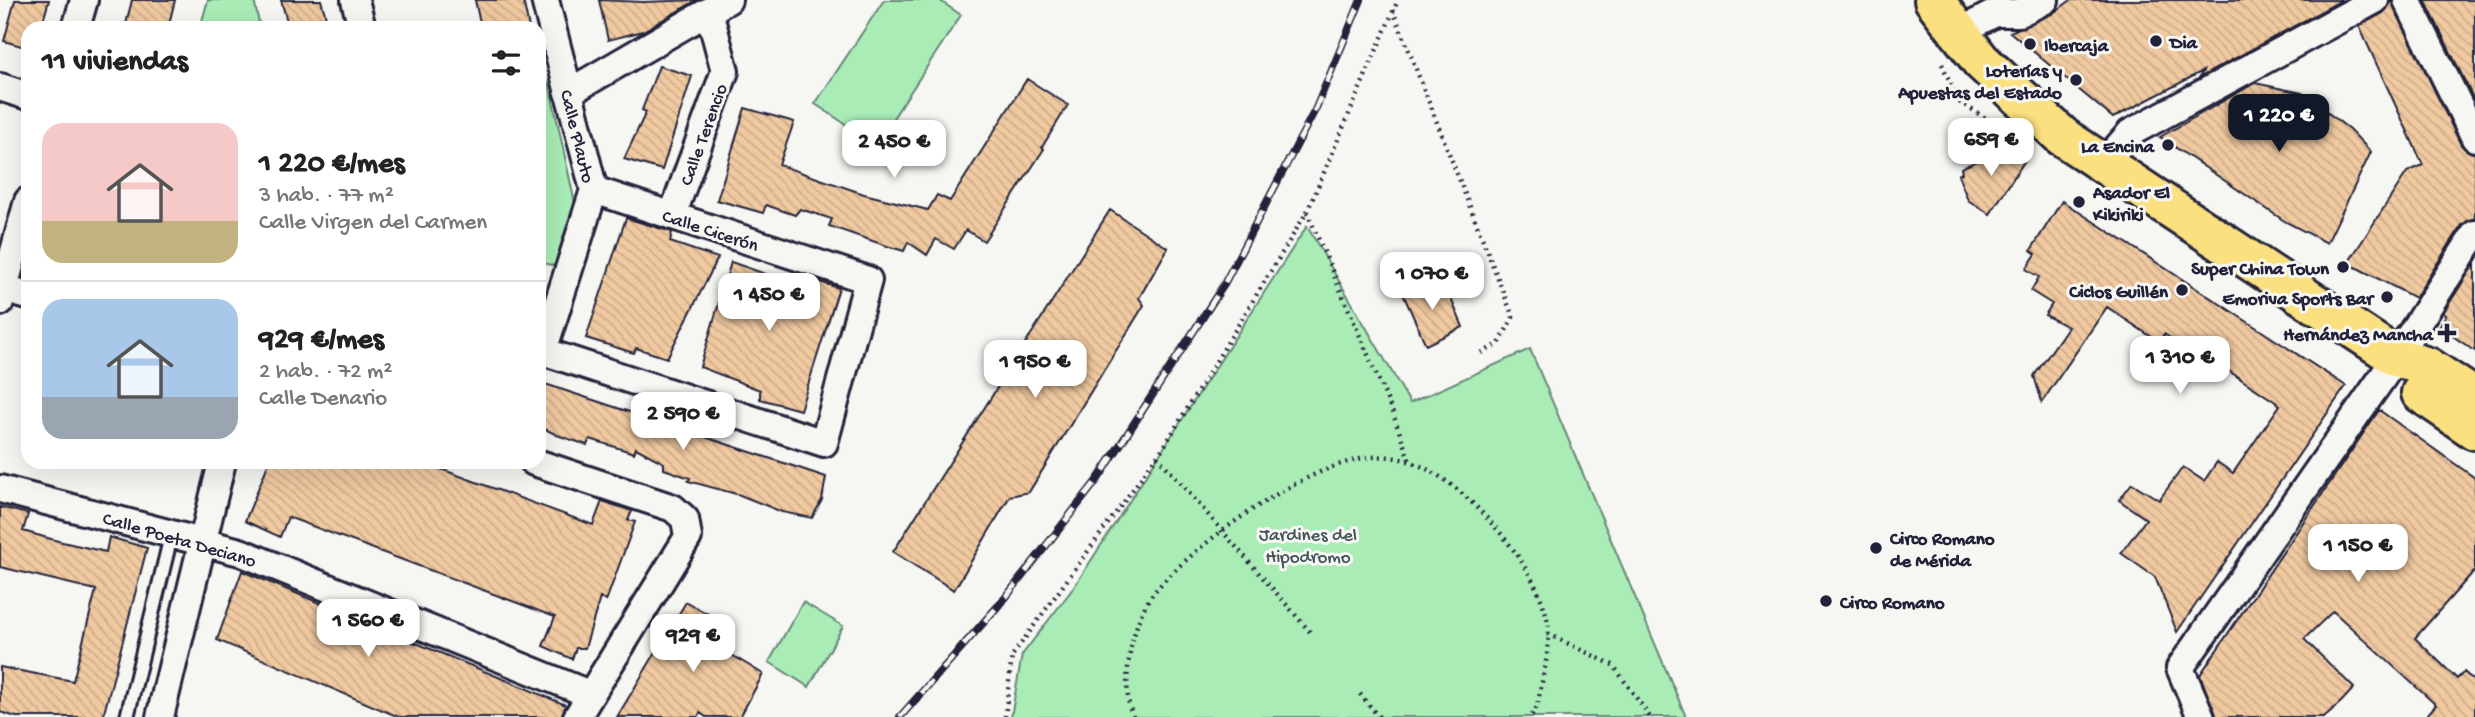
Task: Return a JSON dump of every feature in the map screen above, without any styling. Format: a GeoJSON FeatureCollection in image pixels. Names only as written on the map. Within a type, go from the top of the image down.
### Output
{"type":"FeatureCollection","features":[{"type":"Feature","properties":{"kind":"main road"},"geometry":{"type":"LineString","coordinates":[[1934,0],[1981,61],[2031,110],[2103,164],[2391,364],[2414,388],[2475,430]]}},
{"type":"Feature","properties":{"kind":"main road"},"geometry":{"type":"LineString","coordinates":[[2391,364],[2428,367],[2475,398]]}},
{"type":"Feature","properties":{"kind":"street"},"geometry":{"type":"LineString","coordinates":[[78,21],[84,0]]}},
{"type":"Feature","properties":{"kind":"street"},"geometry":{"type":"LineString","coordinates":[[355,0],[360,21]]}},
{"type":"Feature","properties":{"kind":"street","name":"Calle Plauto"},"geometry":{"type":"LineString","coordinates":[[545,0],[549,65],[568,93],[594,191],[546,336]]}},
{"type":"Feature","properties":{"kind":"street"},"geometry":{"type":"LineString","coordinates":[[1957,33],[1992,6],[2020,13],[2045,0]]}},
{"type":"Feature","properties":{"kind":"street"},"geometry":{"type":"LineString","coordinates":[[2103,164],[2130,133],[2375,0]]}},
{"type":"Feature","properties":{"kind":"street"},"geometry":{"type":"LineString","coordinates":[[2407,0],[2475,138]]}},
{"type":"Feature","properties":{"kind":"street"},"geometry":{"type":"LineString","coordinates":[[568,93],[719,6]]}},
{"type":"Feature","properties":{"kind":"street","name":"Calle Terencio"},"geometry":{"type":"LineString","coordinates":[[672,216],[725,71],[719,6]]}},
{"type":"Feature","properties":{"kind":"street"},"geometry":{"type":"LineString","coordinates":[[0,87],[21,94]]}},
{"type":"Feature","properties":{"kind":"street","name":"Calle Cicerón"},"geometry":{"type":"LineString","coordinates":[[546,353],[824,443],[868,280],[594,191]]}},
{"type":"Feature","properties":{"kind":"street"},"geometry":{"type":"LineString","coordinates":[[8,294],[21,234]]}},
{"type":"Feature","properties":{"kind":"street"},"geometry":{"type":"LineString","coordinates":[[2201,717],[2180,668],[2391,364],[2475,234]]}},
{"type":"Feature","properties":{"kind":"street"},"geometry":{"type":"LineString","coordinates":[[546,466],[673,508],[685,519],[688,537],[583,705]]}},
{"type":"Feature","properties":{"kind":"street"},"geometry":{"type":"LineString","coordinates":[[160,717],[220,469]]}},
{"type":"Feature","properties":{"kind":"street","name":"Calle Poeta Deciano"},"geometry":{"type":"LineString","coordinates":[[0,489],[204,540],[253,557],[583,705]]}},
{"type":"Feature","properties":{"kind":"lane"},"geometry":{"type":"LineString","coordinates":[[127,717],[172,533]]}},
{"type":"Feature","properties":{"kind":"path"},"geometry":{"type":"LineString","coordinates":[[1005,717],[1012,656],[1157,456],[1307,212],[1398,0]]}},
{"type":"Feature","properties":{"kind":"path"},"geometry":{"type":"LineString","coordinates":[[1393,9],[1513,317],[1499,344],[1479,354]]}},
{"type":"Feature","properties":{"kind":"path"},"geometry":{"type":"LineString","coordinates":[[1307,212],[1392,411],[1411,463]]}},
{"type":"Feature","properties":{"kind":"path"},"geometry":{"type":"LineString","coordinates":[[1157,456],[1312,635]]}},
{"type":"Feature","properties":{"kind":"path"},"geometry":{"type":"LineString","coordinates":[[1133,717],[1126,701],[1131,648],[1140,614],[1155,591],[1273,495],[1306,476],[1343,464],[1388,457],[1411,463],[1443,479],[1486,516],[1514,547],[1548,624],[1537,707],[1531,717]]}},
{"type":"Feature","properties":{"kind":"path"},"geometry":{"type":"LineString","coordinates":[[1548,634],[1613,665],[1650,717]]}},
{"type":"Feature","properties":{"kind":"path"},"geometry":{"type":"LineString","coordinates":[[1360,694],[1379,717]]}},
{"type":"Feature","properties":{"kind":"green space"},"geometry":{"type":"Polygon","coordinates":[[[208,0],[254,0],[258,21],[202,21],[208,0]]]}},
{"type":"Feature","properties":{"kind":"green space"},"geometry":{"type":"Polygon","coordinates":[[[884,0],[939,0],[961,15],[876,144],[815,104],[884,0]]]}},
{"type":"Feature","properties":{"kind":"green space"},"geometry":{"type":"Polygon","coordinates":[[[549,83],[576,208],[559,267],[546,264],[546,85],[549,83]]]}},
{"type":"Feature","properties":{"kind":"green space","name":"Jardines del Hipodromo"},"geometry":{"type":"Polygon","coordinates":[[[1307,226],[1410,403],[1530,349],[1686,717],[1011,717],[1022,655],[1074,587],[1307,226]]]}},
{"type":"Feature","properties":{"kind":"green space"},"geometry":{"type":"Polygon","coordinates":[[[803,602],[843,626],[809,687],[769,662],[803,602]]]}},
{"type":"Feature","properties":{"kind":"building"},"geometry":{"type":"Polygon","coordinates":[[[15,0],[49,0],[43,21],[21,21],[21,46],[4,41],[15,0]]]}},
{"type":"Feature","properties":{"kind":"building"},"geometry":{"type":"Polygon","coordinates":[[[132,0],[175,0],[170,21],[127,21],[132,0]]]}},
{"type":"Feature","properties":{"kind":"building"},"geometry":{"type":"Polygon","coordinates":[[[281,0],[321,0],[327,21],[287,21],[281,0]]]}},
{"type":"Feature","properties":{"kind":"building"},"geometry":{"type":"Polygon","coordinates":[[[475,0],[523,0],[528,21],[480,21],[475,0]]]}},
{"type":"Feature","properties":{"kind":"building"},"geometry":{"type":"Polygon","coordinates":[[[599,0],[697,0],[643,31],[608,40],[599,0]]]}},
{"type":"Feature","properties":{"kind":"building"},"geometry":{"type":"Polygon","coordinates":[[[2071,0],[2342,0],[2199,78],[2203,71],[2113,118],[2010,32],[2052,14],[2071,0]]]}},
{"type":"Feature","properties":{"kind":"building"},"geometry":{"type":"Polygon","coordinates":[[[2391,0],[2461,145],[2475,154],[2475,218],[2462,225],[2415,298],[2348,263],[2407,172],[2423,165],[2359,26],[2383,13],[2391,0]]]}},
{"type":"Feature","properties":{"kind":"building"},"geometry":{"type":"Polygon","coordinates":[[[2425,0],[2475,0],[2475,102],[2425,0]]]}},
{"type":"Feature","properties":{"kind":"building"},"geometry":{"type":"Polygon","coordinates":[[[659,66],[692,76],[662,170],[624,159],[646,112],[642,110],[659,66]]]}},
{"type":"Feature","properties":{"kind":"building"},"geometry":{"type":"Polygon","coordinates":[[[1027,79],[1068,105],[1042,147],[1044,149],[984,241],[966,230],[954,249],[936,239],[927,255],[908,242],[904,251],[829,226],[832,219],[800,209],[795,215],[766,205],[763,213],[717,200],[745,108],[794,122],[779,165],[864,194],[928,210],[937,195],[950,201],[1027,79]]]}},
{"type":"Feature","properties":{"kind":"building"},"geometry":{"type":"Polygon","coordinates":[[[2255,83],[2302,93],[2349,129],[2371,152],[2327,243],[2286,222],[2160,137],[2255,83]]]}},
{"type":"Feature","properties":{"kind":"building"},"geometry":{"type":"Polygon","coordinates":[[[2005,149],[2015,149],[2027,157],[1990,214],[1968,200],[1958,175],[1962,173],[1961,168],[2005,149]]]}},
{"type":"Feature","properties":{"kind":"building"},"geometry":{"type":"Polygon","coordinates":[[[2062,201],[2346,386],[2177,632],[2155,577],[2121,553],[2146,519],[2119,500],[2132,483],[2159,500],[2183,467],[2204,481],[2217,462],[2233,473],[2280,405],[2215,362],[2212,367],[2164,334],[2159,342],[2107,307],[2042,402],[2034,376],[2068,327],[2045,315],[2052,304],[2031,291],[2039,277],[2026,269],[2036,254],[2031,250],[2062,201]]]}},
{"type":"Feature","properties":{"kind":"building"},"geometry":{"type":"Polygon","coordinates":[[[1110,210],[1168,248],[1139,298],[1144,305],[1029,492],[1010,496],[954,590],[893,552],[1110,210]]]}},
{"type":"Feature","properties":{"kind":"building"},"geometry":{"type":"Polygon","coordinates":[[[626,218],[672,232],[670,242],[718,258],[667,358],[636,348],[634,353],[586,338],[626,218]]]}},
{"type":"Feature","properties":{"kind":"building"},"geometry":{"type":"Polygon","coordinates":[[[731,262],[797,285],[800,276],[839,288],[800,410],[760,399],[760,390],[700,367],[731,262]]]}},
{"type":"Feature","properties":{"kind":"building"},"geometry":{"type":"Polygon","coordinates":[[[2475,263],[2475,351],[2439,327],[2446,315],[2443,313],[2475,263]]]}},
{"type":"Feature","properties":{"kind":"building"},"geometry":{"type":"Polygon","coordinates":[[[1432,278],[1442,297],[1449,294],[1463,327],[1426,345],[1403,294],[1432,278]]]}},
{"type":"Feature","properties":{"kind":"building"},"geometry":{"type":"Polygon","coordinates":[[[546,384],[826,477],[822,500],[812,518],[782,512],[740,495],[688,481],[690,478],[664,469],[664,463],[636,448],[634,453],[590,439],[587,445],[546,430],[546,384]]]}},
{"type":"Feature","properties":{"kind":"building"},"geometry":{"type":"Polygon","coordinates":[[[2379,410],[2475,478],[2475,570],[2415,638],[2457,679],[2464,672],[2475,682],[2475,717],[2425,717],[2436,705],[2333,611],[2304,639],[2354,688],[2341,702],[2324,717],[2216,717],[2200,675],[2379,410]]]}},
{"type":"Feature","properties":{"kind":"building"},"geometry":{"type":"Polygon","coordinates":[[[266,469],[441,469],[593,525],[602,501],[632,511],[628,520],[635,522],[606,601],[600,598],[585,648],[576,648],[572,659],[543,646],[555,617],[288,517],[280,537],[245,521],[266,469]]]}},
{"type":"Feature","properties":{"kind":"building"},"geometry":{"type":"Polygon","coordinates":[[[0,507],[28,514],[23,531],[58,541],[106,552],[109,537],[147,548],[103,717],[16,717],[0,712],[0,667],[73,681],[96,590],[0,567],[0,507]]]}},
{"type":"Feature","properties":{"kind":"building"},"geometry":{"type":"Polygon","coordinates":[[[242,571],[566,705],[561,717],[399,717],[217,640],[242,571]]]}},
{"type":"Feature","properties":{"kind":"building"},"geometry":{"type":"Polygon","coordinates":[[[686,602],[726,624],[715,645],[763,674],[740,717],[706,717],[700,713],[698,717],[617,717],[686,602]]]}},
{"type":"Feature","properties":{"kind":"railway"},"geometry":{"type":"LineString","coordinates":[[900,717],[1006,597],[1098,479],[1223,286],[1316,108],[1361,0]]}},
{"type":"Feature","properties":{"kind":"place","name":"Dia"},"geometry":{"type":"Point","coordinates":[2156,41]}},
{"type":"Feature","properties":{"kind":"place","name":"Ibercaja"},"geometry":{"type":"Point","coordinates":[2030,44]}},
{"type":"Feature","properties":{"kind":"place","name":"Loterías y Apuestas del Estado"},"geometry":{"type":"Point","coordinates":[2076,80]}},
{"type":"Feature","properties":{"kind":"place","name":"La Encina"},"geometry":{"type":"Point","coordinates":[2168,145]}},
{"type":"Feature","properties":{"kind":"place","name":"Asador El Kikiriki"},"geometry":{"type":"Point","coordinates":[2079,202]}},
{"type":"Feature","properties":{"kind":"place","name":"Super China Town"},"geometry":{"type":"Point","coordinates":[2343,267]}},
{"type":"Feature","properties":{"kind":"place","name":"Ciclos Guillén"},"geometry":{"type":"Point","coordinates":[2182,290]}},
{"type":"Feature","properties":{"kind":"place","name":"Emoriva Sports Bar"},"geometry":{"type":"Point","coordinates":[2387,297]}},
{"type":"Feature","properties":{"kind":"place","name":"Hernández Mancha"},"geometry":{"type":"Point","coordinates":[2447,333]}},
{"type":"Feature","properties":{"kind":"place","name":"Circo Romano de Mérida"},"geometry":{"type":"Point","coordinates":[1876,548]}},
{"type":"Feature","properties":{"kind":"place","name":"Circo Romano"},"geometry":{"type":"Point","coordinates":[1826,601]}}]}
